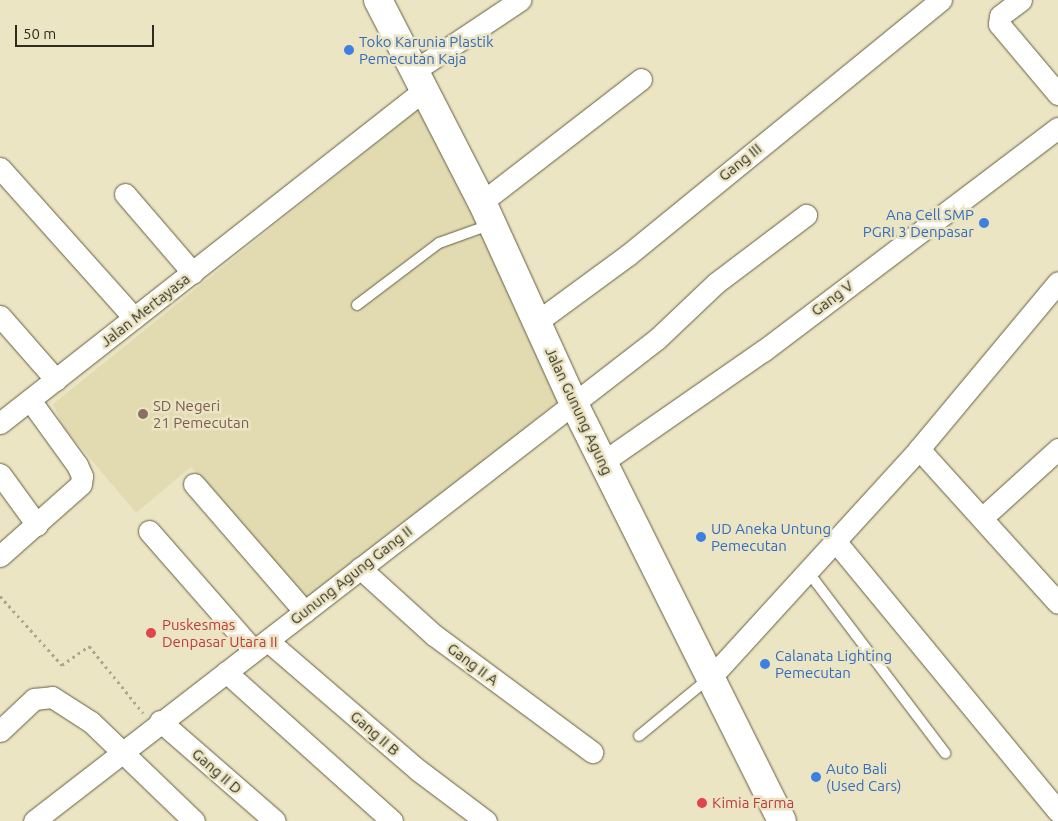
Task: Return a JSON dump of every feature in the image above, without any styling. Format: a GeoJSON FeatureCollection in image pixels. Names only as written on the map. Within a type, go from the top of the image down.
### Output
{"type":"FeatureCollection","features":[{"type":"Feature","properties":{"kind":"main road","name":"Jalan Gunung Agung"},"geometry":{"type":"LineString","coordinates":[[378,0],[487,213],[573,402],[712,676],[782,821]]}},
{"type":"Feature","properties":{"kind":"street","name":"Jalan Mertayasa"},"geometry":{"type":"LineString","coordinates":[[0,423],[193,273],[418,81],[519,0]]}},
{"type":"Feature","properties":{"kind":"street","name":"Gang III"},"geometry":{"type":"LineString","coordinates":[[538,322],[628,255],[941,0]]}},
{"type":"Feature","properties":{"kind":"street"},"geometry":{"type":"LineString","coordinates":[[1020,0],[1000,16],[999,24],[1058,94]]}},
{"type":"Feature","properties":{"kind":"street"},"geometry":{"type":"LineString","coordinates":[[487,213],[641,79]]}},
{"type":"Feature","properties":{"kind":"street","name":"Gang V"},"geometry":{"type":"LineString","coordinates":[[603,462],[763,351],[1058,128]]}},
{"type":"Feature","properties":{"kind":"street"},"geometry":{"type":"LineString","coordinates":[[0,168],[134,318]]}},
{"type":"Feature","properties":{"kind":"street"},"geometry":{"type":"LineString","coordinates":[[125,194],[193,273]]}},
{"type":"Feature","properties":{"kind":"street","name":"Gunung Agung Gang II"},"geometry":{"type":"LineString","coordinates":[[34,821],[157,723],[261,646],[657,338],[716,282],[806,215]]}},
{"type":"Feature","properties":{"kind":"street"},"geometry":{"type":"LineString","coordinates":[[712,676],[809,573],[919,449],[1058,282]]}},
{"type":"Feature","properties":{"kind":"street"},"geometry":{"type":"LineString","coordinates":[[0,316],[56,380]]}},
{"type":"Feature","properties":{"kind":"street"},"geometry":{"type":"LineString","coordinates":[[0,556],[75,490],[82,476],[30,400]]}},
{"type":"Feature","properties":{"kind":"street"},"geometry":{"type":"LineString","coordinates":[[919,449],[1058,603]]}},
{"type":"Feature","properties":{"kind":"street"},"geometry":{"type":"LineString","coordinates":[[982,518],[1058,449]]}},
{"type":"Feature","properties":{"kind":"street"},"geometry":{"type":"LineString","coordinates":[[194,484],[305,612]]}},
{"type":"Feature","properties":{"kind":"street"},"geometry":{"type":"LineString","coordinates":[[4,486],[37,525]]}},
{"type":"Feature","properties":{"kind":"street","name":"Gang II B"},"geometry":{"type":"LineString","coordinates":[[150,531],[261,646],[486,821]]}},
{"type":"Feature","properties":{"kind":"street"},"geometry":{"type":"LineString","coordinates":[[836,542],[1058,811]]}},
{"type":"Feature","properties":{"kind":"street","name":"Gang II A"},"geometry":{"type":"LineString","coordinates":[[360,568],[434,635],[592,752]]}},
{"type":"Feature","properties":{"kind":"street"},"geometry":{"type":"LineString","coordinates":[[226,672],[392,821]]}},
{"type":"Feature","properties":{"kind":"street"},"geometry":{"type":"LineString","coordinates":[[0,730],[34,699],[52,697],[91,722],[188,819]]}},
{"type":"Feature","properties":{"kind":"street","name":"Gang II D"},"geometry":{"type":"LineString","coordinates":[[157,723],[275,821]]}},
{"type":"Feature","properties":{"kind":"lane"},"geometry":{"type":"LineString","coordinates":[[357,305],[439,243],[487,213]]}},
{"type":"Feature","properties":{"kind":"lane"},"geometry":{"type":"LineString","coordinates":[[809,573],[945,753]]}},
{"type":"Feature","properties":{"kind":"lane"},"geometry":{"type":"LineString","coordinates":[[638,736],[712,676]]}},
{"type":"Feature","properties":{"kind":"path"},"geometry":{"type":"LineString","coordinates":[[0,596],[62,665],[89,646],[157,723]]}},
{"type":"Feature","properties":{"kind":"shaded area"},"geometry":{"type":"Polygon","coordinates":[[[421,107],[563,397],[309,607],[191,467],[136,513],[62,425],[53,404],[421,107]]]}},
{"type":"Feature","properties":{"kind":"place","name":"Toko Karunia Plastik Pemecutan Kaja"},"geometry":{"type":"Point","coordinates":[349,50]}},
{"type":"Feature","properties":{"kind":"place","name":"Ana Cell SMP PGRI 3 Denpasar"},"geometry":{"type":"Point","coordinates":[984,223]}},
{"type":"Feature","properties":{"kind":"place","name":"SD Negeri 21 Pemecutan"},"geometry":{"type":"Point","coordinates":[143,414]}},
{"type":"Feature","properties":{"kind":"place","name":"UD Aneka Untung Pemecutan"},"geometry":{"type":"Point","coordinates":[701,537]}},
{"type":"Feature","properties":{"kind":"place","name":"Puskesmas Denpasar Utara II"},"geometry":{"type":"Point","coordinates":[151,633]}},
{"type":"Feature","properties":{"kind":"place","name":"Calanata Lighting Pemecutan"},"geometry":{"type":"Point","coordinates":[765,664]}},
{"type":"Feature","properties":{"kind":"place","name":"Auto Bali (Used Cars)"},"geometry":{"type":"Point","coordinates":[816,777]}},
{"type":"Feature","properties":{"kind":"place","name":"Kimia Farma"},"geometry":{"type":"Point","coordinates":[702,803]}}]}
